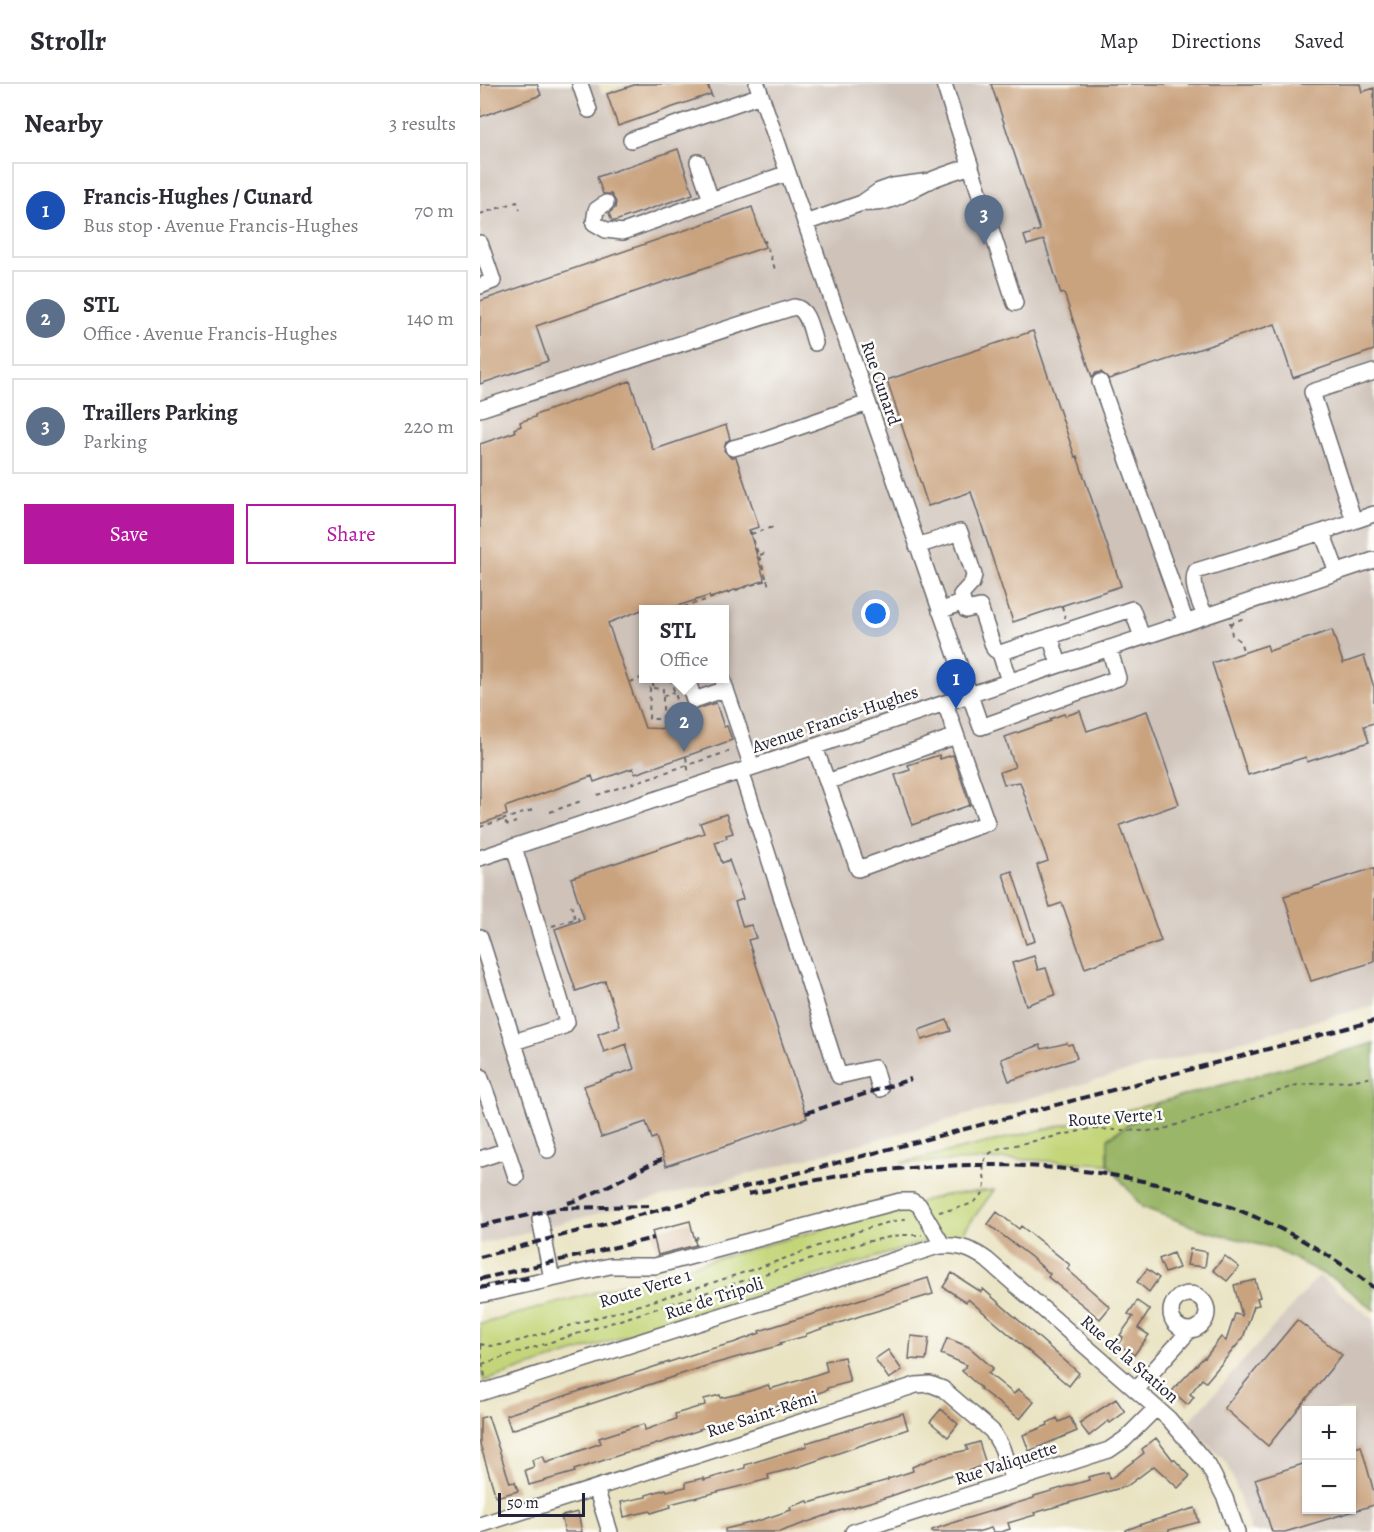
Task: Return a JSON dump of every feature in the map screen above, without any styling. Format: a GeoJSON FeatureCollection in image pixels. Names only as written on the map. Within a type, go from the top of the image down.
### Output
{"type":"FeatureCollection","features":[{"type":"Feature","properties":{"kind":"street"},"geometry":{"type":"LineString","coordinates":[[580,84],[589,110]]}},
{"type":"Feature","properties":{"kind":"street"},"geometry":{"type":"LineString","coordinates":[[944,84],[1016,303]]}},
{"type":"Feature","properties":{"kind":"street"},"geometry":{"type":"LineString","coordinates":[[631,140],[759,90]]}},
{"type":"Feature","properties":{"kind":"street","name":"Rue Cunard"},"geometry":{"type":"LineString","coordinates":[[759,90],[981,727],[1118,678],[1109,648]]}},
{"type":"Feature","properties":{"kind":"street"},"geometry":{"type":"LineString","coordinates":[[805,223],[862,202],[876,192],[893,186],[930,181],[970,166]]}},
{"type":"Feature","properties":{"kind":"street"},"geometry":{"type":"LineString","coordinates":[[695,169],[711,200]]}},
{"type":"Feature","properties":{"kind":"street"},"geometry":{"type":"LineString","coordinates":[[606,203],[596,210],[594,223],[601,229],[619,232],[788,173]]}},
{"type":"Feature","properties":{"kind":"street"},"geometry":{"type":"LineString","coordinates":[[480,243],[493,281],[480,286]]}},
{"type":"Feature","properties":{"kind":"street"},"geometry":{"type":"LineString","coordinates":[[480,409],[794,306],[804,311],[815,343]]}},
{"type":"Feature","properties":{"kind":"street"},"geometry":{"type":"LineString","coordinates":[[1354,521],[1312,392],[1374,372]]}},
{"type":"Feature","properties":{"kind":"street"},"geometry":{"type":"LineString","coordinates":[[1100,382],[1185,623]]}},
{"type":"Feature","properties":{"kind":"street"},"geometry":{"type":"LineString","coordinates":[[733,448],[868,403]]}},
{"type":"Feature","properties":{"kind":"street"},"geometry":{"type":"LineString","coordinates":[[1205,616],[1193,579],[1196,571],[1374,514]]}},
{"type":"Feature","properties":{"kind":"street"},"geometry":{"type":"LineString","coordinates":[[917,546],[960,532],[974,575],[972,583],[962,595],[963,602],[966,609],[980,607],[994,649],[1000,653],[1009,681]]}},
{"type":"Feature","properties":{"kind":"street"},"geometry":{"type":"LineString","coordinates":[[1322,532],[1336,572]]}},
{"type":"Feature","properties":{"kind":"street","name":"Avenue Francis-Hughes"},"geometry":{"type":"LineString","coordinates":[[480,858],[1374,560]]}},
{"type":"Feature","properties":{"kind":"street"},"geometry":{"type":"LineString","coordinates":[[940,610],[963,602]]}},
{"type":"Feature","properties":{"kind":"street"},"geometry":{"type":"LineString","coordinates":[[1000,653],[1132,609],[1142,637]]}},
{"type":"Feature","properties":{"kind":"street"},"geometry":{"type":"LineString","coordinates":[[1050,636],[1059,664]]}},
{"type":"Feature","properties":{"kind":"street"},"geometry":{"type":"LineString","coordinates":[[689,683],[694,700],[724,684],[747,769],[839,1076],[874,1068],[880,1089]]}},
{"type":"Feature","properties":{"kind":"street"},"geometry":{"type":"LineString","coordinates":[[814,747],[858,869],[987,823],[945,703]]}},
{"type":"Feature","properties":{"kind":"street"},"geometry":{"type":"LineString","coordinates":[[827,782],[956,736]]}},
{"type":"Feature","properties":{"kind":"street"},"geometry":{"type":"LineString","coordinates":[[514,847],[567,1022],[564,1026],[514,1042]]}},
{"type":"Feature","properties":{"kind":"street"},"geometry":{"type":"LineString","coordinates":[[480,937],[548,1150]]}},
{"type":"Feature","properties":{"kind":"street"},"geometry":{"type":"LineString","coordinates":[[480,1076],[516,1177]]}},
{"type":"Feature","properties":{"kind":"street"},"geometry":{"type":"LineString","coordinates":[[480,1160],[507,1150]]}},
{"type":"Feature","properties":{"kind":"street"},"geometry":{"type":"LineString","coordinates":[[480,1295],[610,1266],[655,1266],[904,1200],[920,1205],[939,1247]]}},
{"type":"Feature","properties":{"kind":"street"},"geometry":{"type":"LineString","coordinates":[[540,1219],[552,1279]]}},
{"type":"Feature","properties":{"kind":"street","name":"Rue de Tripoli"},"geometry":{"type":"LineString","coordinates":[[483,1385],[939,1247],[961,1247]]}},
{"type":"Feature","properties":{"kind":"street","name":"Rue de la Station"},"geometry":{"type":"LineString","coordinates":[[961,1247],[987,1260],[1169,1419],[1208,1466],[1225,1498],[1237,1532]]}},
{"type":"Feature","properties":{"kind":"street"},"geometry":{"type":"LineString","coordinates":[[1136,1390],[1190,1330]]}},
{"type":"Feature","properties":{"kind":"street","name":"Rue Saint-Rémi"},"geometry":{"type":"LineString","coordinates":[[480,1526],[916,1385],[930,1384],[943,1389],[992,1431],[1002,1448],[1013,1481]]}},
{"type":"Feature","properties":{"kind":"street","name":"Rue Valiquette"},"geometry":{"type":"LineString","coordinates":[[853,1532],[1109,1450],[1125,1439],[1156,1408]]}},
{"type":"Feature","properties":{"kind":"street"},"geometry":{"type":"LineString","coordinates":[[596,1488],[610,1532]]}},
{"type":"Feature","properties":{"kind":"street"},"geometry":{"type":"LineString","coordinates":[[480,1526],[482,1532]]}},
{"type":"Feature","properties":{"kind":"path"},"geometry":{"type":"LineString","coordinates":[[708,86],[711,94]]}},
{"type":"Feature","properties":{"kind":"path"},"geometry":{"type":"LineString","coordinates":[[480,214],[517,202],[520,210]]}},
{"type":"Feature","properties":{"kind":"path"},"geometry":{"type":"LineString","coordinates":[[763,242],[765,241],[775,269]]}},
{"type":"Feature","properties":{"kind":"path"},"geometry":{"type":"LineString","coordinates":[[769,585],[750,532],[773,526]]}},
{"type":"Feature","properties":{"kind":"path"},"geometry":{"type":"LineString","coordinates":[[759,555],[768,552]]}},
{"type":"Feature","properties":{"kind":"path"},"geometry":{"type":"LineString","coordinates":[[687,605],[767,580]]}},
{"type":"Feature","properties":{"kind":"path"},"geometry":{"type":"LineString","coordinates":[[728,592],[730,599]]}},
{"type":"Feature","properties":{"kind":"path"},"geometry":{"type":"LineString","coordinates":[[1062,606],[1067,623]]}},
{"type":"Feature","properties":{"kind":"path"},"geometry":{"type":"LineString","coordinates":[[1230,624],[1249,617]]}},
{"type":"Feature","properties":{"kind":"path"},"geometry":{"type":"LineString","coordinates":[[1229,618],[1232,636],[1240,641],[1244,653]]}},
{"type":"Feature","properties":{"kind":"path"},"geometry":{"type":"LineString","coordinates":[[630,682],[639,679]]}},
{"type":"Feature","properties":{"kind":"path"},"geometry":{"type":"LineString","coordinates":[[652,683],[650,688],[649,719],[663,719],[689,709]]}},
{"type":"Feature","properties":{"kind":"path"},"geometry":{"type":"LineString","coordinates":[[671,683],[681,712]]}},
{"type":"Feature","properties":{"kind":"path"},"geometry":{"type":"LineString","coordinates":[[652,688],[663,689],[667,729]]}},
{"type":"Feature","properties":{"kind":"path"},"geometry":{"type":"LineString","coordinates":[[663,696],[674,692]]}},
{"type":"Feature","properties":{"kind":"path"},"geometry":{"type":"LineString","coordinates":[[597,795],[727,752],[736,745]]}},
{"type":"Feature","properties":{"kind":"path"},"geometry":{"type":"LineString","coordinates":[[686,757],[689,778]]}},
{"type":"Feature","properties":{"kind":"path"},"geometry":{"type":"LineString","coordinates":[[550,812],[581,801]]}},
{"type":"Feature","properties":{"kind":"path"},"geometry":{"type":"LineString","coordinates":[[480,827],[532,810]]}},
{"type":"Feature","properties":{"kind":"path"},"geometry":{"type":"LineString","coordinates":[[502,820],[508,825],[516,822]]}},
{"type":"Feature","properties":{"kind":"path"},"geometry":{"type":"LineString","coordinates":[[571,905],[575,918],[579,921]]}},
{"type":"Feature","properties":{"kind":"path"},"geometry":{"type":"LineString","coordinates":[[546,928],[575,918]]}},
{"type":"Feature","properties":{"kind":"path","name":"Route Verte 1"},"geometry":{"type":"LineString","coordinates":[[938,1212],[963,1206],[981,1197],[984,1186],[984,1158],[989,1152],[1000,1148],[1090,1129],[1161,1130],[1297,1085],[1374,1077]]}},
{"type":"Feature","properties":{"kind":"path","name":"Route Verte 1"},"geometry":{"type":"LineString","coordinates":[[480,1345],[508,1344],[604,1316],[766,1265],[859,1232],[915,1217]]}},
{"type":"Feature","properties":{"kind":"path"},"geometry":{"type":"LineString","coordinates":[[482,1364],[865,1242],[900,1234],[918,1235],[928,1238],[939,1247]]}},
{"type":"Feature","properties":{"kind":"path"},"geometry":{"type":"LineString","coordinates":[[695,1240],[699,1235]]}},
{"type":"Feature","properties":{"kind":"path"},"geometry":{"type":"LineString","coordinates":[[480,1345],[483,1385]]}},
{"type":"Feature","properties":{"kind":"shaded area"},"geometry":{"type":"Polygon","coordinates":[[[480,84],[598,84],[602,94],[629,84],[1374,84],[1374,1005],[723,1181],[480,1244],[480,84]]]}},
{"type":"Feature","properties":{"kind":"shaded area"},"geometry":{"type":"Polygon","coordinates":[[[1319,1276],[1374,1320],[1374,1532],[1251,1532],[1228,1464],[1187,1424],[1319,1276]]]}},
{"type":"Feature","properties":{"kind":"green space"},"geometry":{"type":"Polygon","coordinates":[[[1374,1043],[1374,1310],[1337,1281],[1275,1249],[1200,1229],[1142,1207],[1108,1164],[1108,1139],[1160,1102],[1374,1043]]]}},
{"type":"Feature","properties":{"kind":"green space"},"geometry":{"type":"Polygon","coordinates":[[[1160,1102],[1108,1138],[1108,1164],[1010,1159],[901,1163],[1160,1102]]]}},
{"type":"Feature","properties":{"kind":"green space"},"geometry":{"type":"Polygon","coordinates":[[[994,1190],[959,1238],[943,1236],[484,1381],[480,1368],[480,1322],[481,1324],[945,1195],[994,1190]]]}},
{"type":"Feature","properties":{"kind":"building"},"geometry":{"type":"Polygon","coordinates":[[[480,84],[537,84],[541,95],[480,117],[480,84]]]}},
{"type":"Feature","properties":{"kind":"building"},"geometry":{"type":"Polygon","coordinates":[[[637,84],[708,84],[711,94],[618,126],[607,94],[637,84]]]}},
{"type":"Feature","properties":{"kind":"building"},"geometry":{"type":"Polygon","coordinates":[[[991,84],[1360,84],[1362,92],[1374,88],[1374,350],[1293,378],[1275,324],[1109,379],[1101,372],[1092,377],[1064,293],[1061,294],[1044,240],[1027,245],[1024,236],[1040,230],[991,84]]]}},
{"type":"Feature","properties":{"kind":"building"},"geometry":{"type":"Polygon","coordinates":[[[678,149],[693,194],[612,221],[609,213],[615,208],[616,202],[611,194],[603,194],[597,177],[678,149]]]}},
{"type":"Feature","properties":{"kind":"building"},"geometry":{"type":"Polygon","coordinates":[[[752,207],[765,247],[536,326],[548,361],[480,384],[480,301],[752,207]]]}},
{"type":"Feature","properties":{"kind":"building"},"geometry":{"type":"Polygon","coordinates":[[[1033,331],[1121,586],[1013,622],[971,492],[928,506],[887,380],[1033,331]]]}},
{"type":"Feature","properties":{"kind":"building"},"geometry":{"type":"Polygon","coordinates":[[[630,381],[653,450],[726,425],[730,439],[726,442],[724,450],[730,457],[736,457],[759,527],[749,530],[764,578],[763,581],[681,605],[639,605],[639,611],[608,623],[645,728],[669,729],[669,718],[716,703],[724,727],[727,726],[732,740],[635,774],[633,768],[594,782],[592,776],[505,807],[507,815],[480,824],[480,444],[515,432],[514,429],[521,426],[520,422],[535,417],[535,415],[630,381]]]}},
{"type":"Feature","properties":{"kind":"building"},"geometry":{"type":"Polygon","coordinates":[[[1332,630],[1343,663],[1364,656],[1374,687],[1374,723],[1364,726],[1369,742],[1307,762],[1306,757],[1248,775],[1212,663],[1267,645],[1269,651],[1332,630]]]}},
{"type":"Feature","properties":{"kind":"building"},"geometry":{"type":"Polygon","coordinates":[[[1080,711],[1087,731],[1147,711],[1179,804],[1120,825],[1161,941],[1085,968],[1062,903],[1050,907],[1037,865],[1048,861],[1020,782],[1004,784],[1000,772],[1015,767],[1005,737],[1051,721],[1050,719],[1064,714],[1065,716],[1080,711]]]}},
{"type":"Feature","properties":{"kind":"building"},"geometry":{"type":"Polygon","coordinates":[[[939,755],[940,759],[953,755],[970,805],[912,825],[895,775],[910,770],[908,765],[939,755]]]}},
{"type":"Feature","properties":{"kind":"building"},"geometry":{"type":"Polygon","coordinates":[[[726,814],[733,833],[715,842],[722,863],[729,860],[743,899],[735,902],[743,927],[751,925],[756,938],[748,940],[807,1118],[666,1166],[656,1137],[652,1139],[646,1122],[601,1137],[584,1086],[634,1069],[626,1044],[604,1052],[598,1034],[620,1026],[605,981],[576,991],[555,929],[584,919],[571,878],[704,833],[700,823],[726,814]]]}},
{"type":"Feature","properties":{"kind":"building"},"geometry":{"type":"Polygon","coordinates":[[[1374,868],[1374,962],[1311,981],[1284,896],[1374,868]]]}},
{"type":"Feature","properties":{"kind":"building"},"geometry":{"type":"Polygon","coordinates":[[[1012,871],[1035,941],[1026,944],[1003,874],[1012,871]]]}},
{"type":"Feature","properties":{"kind":"building"},"geometry":{"type":"Polygon","coordinates":[[[1034,956],[1038,970],[1046,968],[1055,995],[1026,1005],[1012,963],[1034,956]]]}},
{"type":"Feature","properties":{"kind":"building"},"geometry":{"type":"Polygon","coordinates":[[[947,1020],[951,1031],[922,1040],[919,1030],[947,1020]]]}},
{"type":"Feature","properties":{"kind":"building"},"geometry":{"type":"Polygon","coordinates":[[[1067,1043],[1072,1044],[1077,1058],[1009,1081],[1001,1059],[1040,1045],[1042,1049],[1067,1043]]]}},
{"type":"Feature","properties":{"kind":"building"},"geometry":{"type":"Polygon","coordinates":[[[997,1212],[1019,1229],[1021,1226],[1070,1265],[1067,1269],[1110,1307],[1100,1319],[1048,1277],[1050,1274],[1031,1257],[988,1224],[997,1212]]]}},
{"type":"Feature","properties":{"kind":"building"},"geometry":{"type":"Polygon","coordinates":[[[690,1221],[696,1245],[658,1255],[652,1231],[690,1221]]]}},
{"type":"Feature","properties":{"kind":"building"},"geometry":{"type":"Polygon","coordinates":[[[1190,1249],[1207,1252],[1205,1267],[1187,1265],[1190,1249]]]}},
{"type":"Feature","properties":{"kind":"building"},"geometry":{"type":"Polygon","coordinates":[[[1173,1253],[1179,1268],[1165,1273],[1159,1259],[1173,1253]]]}},
{"type":"Feature","properties":{"kind":"building"},"geometry":{"type":"Polygon","coordinates":[[[1225,1256],[1239,1267],[1227,1281],[1213,1270],[1225,1256]]]}},
{"type":"Feature","properties":{"kind":"building"},"geometry":{"type":"Polygon","coordinates":[[[1147,1269],[1159,1278],[1149,1292],[1137,1282],[1147,1269]]]}},
{"type":"Feature","properties":{"kind":"building"},"geometry":{"type":"Polygon","coordinates":[[[952,1273],[981,1292],[983,1289],[1079,1373],[1069,1386],[968,1299],[966,1302],[943,1287],[952,1273]]]}},
{"type":"Feature","properties":{"kind":"building"},"geometry":{"type":"Polygon","coordinates":[[[928,1278],[933,1294],[806,1334],[806,1336],[780,1343],[781,1345],[706,1366],[511,1430],[506,1415],[928,1278]]]}},
{"type":"Feature","properties":{"kind":"building"},"geometry":{"type":"Polygon","coordinates":[[[1255,1280],[1260,1297],[1257,1298],[1259,1305],[1254,1306],[1243,1338],[1206,1382],[1202,1379],[1190,1394],[1194,1397],[1188,1405],[1172,1391],[1205,1358],[1221,1337],[1226,1341],[1235,1314],[1242,1316],[1234,1285],[1255,1280]]]}},
{"type":"Feature","properties":{"kind":"building"},"geometry":{"type":"Polygon","coordinates":[[[1137,1301],[1150,1310],[1138,1328],[1149,1335],[1134,1355],[1118,1344],[1123,1337],[1120,1335],[1133,1317],[1128,1314],[1137,1301]]]}},
{"type":"Feature","properties":{"kind":"building"},"geometry":{"type":"Polygon","coordinates":[[[1297,1320],[1342,1355],[1268,1446],[1224,1408],[1297,1320]]]}},
{"type":"Feature","properties":{"kind":"building"},"geometry":{"type":"Polygon","coordinates":[[[911,1336],[929,1338],[926,1360],[909,1359],[911,1336]]]}},
{"type":"Feature","properties":{"kind":"building"},"geometry":{"type":"Polygon","coordinates":[[[947,1338],[969,1347],[993,1368],[988,1373],[1014,1394],[1018,1389],[1034,1402],[1020,1419],[980,1389],[962,1371],[967,1365],[941,1354],[947,1338]]]}},
{"type":"Feature","properties":{"kind":"building"},"geometry":{"type":"Polygon","coordinates":[[[888,1350],[902,1370],[889,1379],[875,1359],[888,1350]]]}},
{"type":"Feature","properties":{"kind":"building"},"geometry":{"type":"Polygon","coordinates":[[[844,1357],[850,1382],[529,1485],[525,1470],[534,1467],[532,1460],[543,1456],[546,1463],[601,1443],[599,1438],[644,1424],[645,1430],[676,1419],[675,1414],[705,1405],[704,1399],[720,1395],[721,1398],[768,1385],[770,1389],[797,1381],[827,1371],[825,1361],[844,1357]]]}},
{"type":"Feature","properties":{"kind":"building"},"geometry":{"type":"Polygon","coordinates":[[[1116,1399],[1125,1412],[1110,1423],[1108,1421],[1089,1436],[1079,1423],[1116,1399]]]}},
{"type":"Feature","properties":{"kind":"building"},"geometry":{"type":"Polygon","coordinates":[[[941,1409],[958,1424],[948,1437],[930,1422],[941,1409]]]}},
{"type":"Feature","properties":{"kind":"building"},"geometry":{"type":"Polygon","coordinates":[[[903,1413],[908,1429],[768,1475],[769,1479],[670,1504],[671,1507],[651,1513],[650,1511],[624,1517],[621,1502],[646,1497],[646,1495],[666,1489],[667,1491],[686,1487],[686,1482],[704,1478],[704,1480],[745,1468],[745,1465],[807,1446],[806,1443],[903,1413]]]}},
{"type":"Feature","properties":{"kind":"building"},"geometry":{"type":"Polygon","coordinates":[[[488,1416],[510,1483],[515,1482],[518,1491],[496,1497],[480,1444],[480,1418],[488,1416]]]}},
{"type":"Feature","properties":{"kind":"building"},"geometry":{"type":"Polygon","coordinates":[[[1070,1417],[1077,1431],[1029,1451],[1023,1435],[1048,1425],[1047,1423],[1057,1418],[1059,1422],[1070,1417]]]}},
{"type":"Feature","properties":{"kind":"building"},"geometry":{"type":"Polygon","coordinates":[[[1156,1438],[1173,1460],[1190,1476],[1178,1488],[1154,1466],[1127,1486],[1034,1513],[1035,1515],[1008,1523],[1010,1529],[1001,1532],[993,1532],[991,1528],[977,1532],[932,1532],[932,1530],[958,1521],[1089,1480],[1088,1477],[1108,1472],[1110,1479],[1144,1453],[1142,1449],[1156,1438]]]}},
{"type":"Feature","properties":{"kind":"building"},"geometry":{"type":"Polygon","coordinates":[[[979,1442],[986,1464],[967,1472],[948,1476],[779,1532],[725,1532],[725,1529],[791,1510],[790,1507],[808,1501],[809,1503],[888,1480],[913,1471],[912,1467],[939,1456],[968,1450],[966,1446],[979,1442]]]}},
{"type":"Feature","properties":{"kind":"building"},"geometry":{"type":"Polygon","coordinates":[[[1361,1446],[1374,1492],[1374,1505],[1356,1510],[1356,1460],[1356,1448],[1361,1446]]]}},
{"type":"Feature","properties":{"kind":"building"},"geometry":{"type":"Polygon","coordinates":[[[1302,1464],[1302,1514],[1344,1514],[1285,1532],[1272,1532],[1255,1479],[1302,1464]]]}},
{"type":"Feature","properties":{"kind":"building"},"geometry":{"type":"Polygon","coordinates":[[[1195,1508],[1199,1522],[1169,1530],[1169,1532],[1126,1532],[1126,1530],[1145,1523],[1195,1508]]]}},
{"type":"Feature","properties":{"kind":"building"},"geometry":{"type":"Polygon","coordinates":[[[578,1512],[582,1532],[565,1532],[561,1516],[578,1512]]]}},
{"type":"Feature","properties":{"kind":"railway"},"geometry":{"type":"LineString","coordinates":[[480,1257],[1374,1021]]}},
{"type":"Feature","properties":{"kind":"railway"},"geometry":{"type":"LineString","coordinates":[[806,1113],[911,1079]]}},
{"type":"Feature","properties":{"kind":"railway"},"geometry":{"type":"LineString","coordinates":[[568,1203],[663,1159]]}},
{"type":"Feature","properties":{"kind":"railway"},"geometry":{"type":"LineString","coordinates":[[748,1194],[846,1175],[916,1168],[986,1165],[1055,1168],[1123,1177],[1190,1193],[1254,1216],[1316,1248],[1374,1288]]}},
{"type":"Feature","properties":{"kind":"railway"},"geometry":{"type":"LineString","coordinates":[[480,1226],[560,1208],[650,1206]]}},
{"type":"Feature","properties":{"kind":"railway"},"geometry":{"type":"LineString","coordinates":[[480,1279],[654,1238]]}},
{"type":"Feature","properties":{"kind":"railway"},"geometry":{"type":"LineString","coordinates":[[480,1288],[533,1277]]}},
{"type":"Feature","properties":{"kind":"place","name":"Traillers Parking"},"geometry":{"type":"Point","coordinates":[984,245]}},
{"type":"Feature","properties":{"kind":"place","name":"Francis-Hughes / Cunard"},"geometry":{"type":"Point","coordinates":[956,709]}},
{"type":"Feature","properties":{"kind":"place","name":"STL"},"geometry":{"type":"Point","coordinates":[684,752]}}]}
